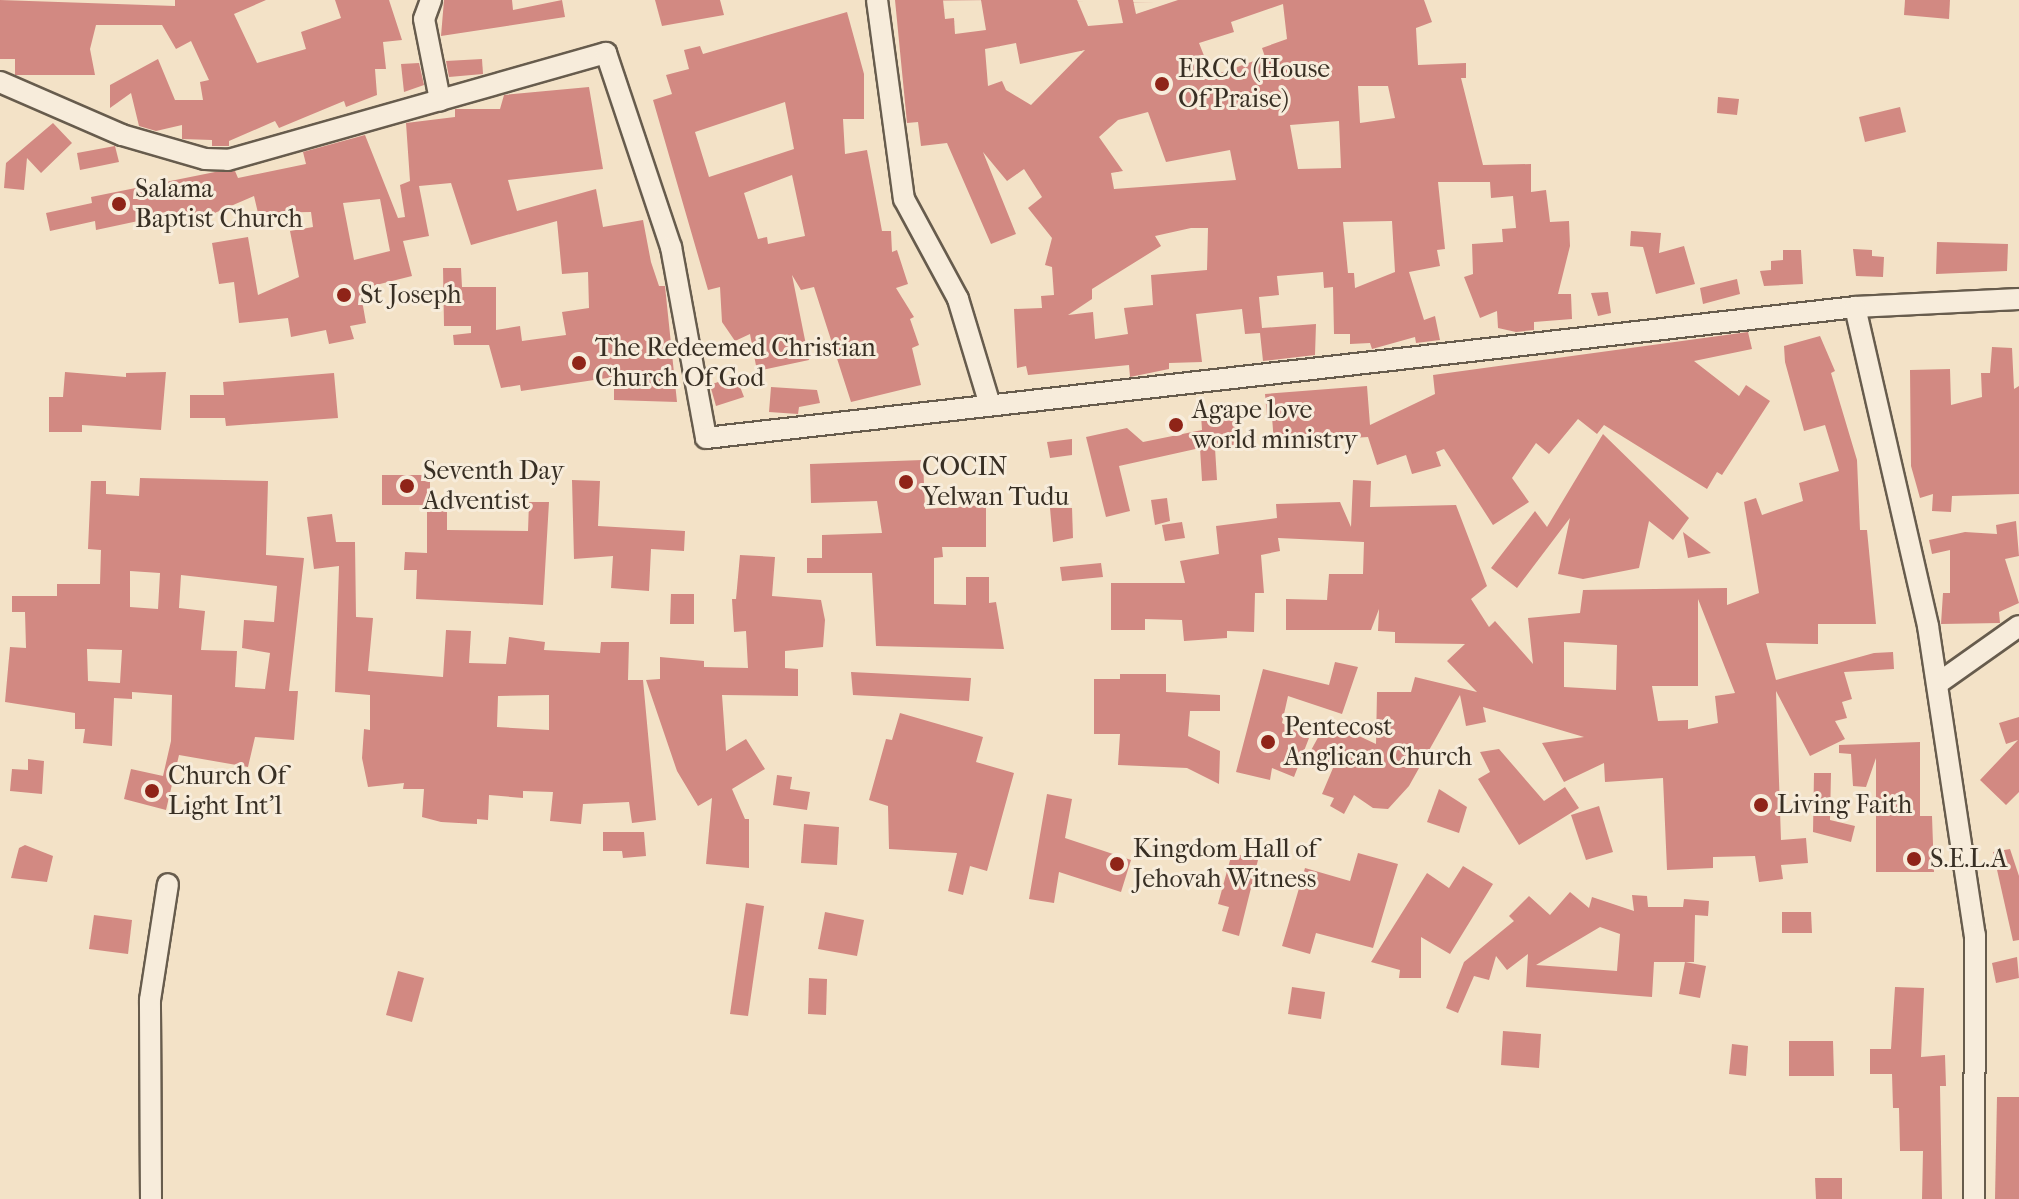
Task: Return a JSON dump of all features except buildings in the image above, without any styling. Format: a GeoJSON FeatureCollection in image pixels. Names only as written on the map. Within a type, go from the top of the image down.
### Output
{"type":"FeatureCollection","features":[{"type":"Feature","properties":{"kind":"street"},"geometry":{"type":"LineString","coordinates":[[431,0],[424,19],[440,100]]}},
{"type":"Feature","properties":{"kind":"street"},"geometry":{"type":"LineString","coordinates":[[877,0],[904,199],[958,299],[990,405]]}},
{"type":"Feature","properties":{"kind":"street"},"geometry":{"type":"LineString","coordinates":[[0,82],[122,135],[205,159],[228,160],[606,53],[671,247],[706,438],[1855,307],[2019,299]]}},
{"type":"Feature","properties":{"kind":"street"},"geometry":{"type":"LineString","coordinates":[[1855,307],[1937,684],[1978,968],[1974,1199]]}},
{"type":"Feature","properties":{"kind":"street"},"geometry":{"type":"LineString","coordinates":[[1937,684],[2019,626]]}},
{"type":"Feature","properties":{"kind":"street"},"geometry":{"type":"LineString","coordinates":[[151,1199],[150,1000],[168,884]]}},
{"type":"Feature","properties":{"kind":"place","name":"ERCC (House Of Praise)"},"geometry":{"type":"Point","coordinates":[1162,84]}},
{"type":"Feature","properties":{"kind":"place","name":"Salama Baptist Church"},"geometry":{"type":"Point","coordinates":[119,204]}},
{"type":"Feature","properties":{"kind":"place","name":"St Joseph"},"geometry":{"type":"Point","coordinates":[344,295]}},
{"type":"Feature","properties":{"kind":"place","name":"The Redeemed Christian Church Of God"},"geometry":{"type":"Point","coordinates":[579,363]}},
{"type":"Feature","properties":{"kind":"place","name":"Agape love world ministry"},"geometry":{"type":"Point","coordinates":[1176,425]}},
{"type":"Feature","properties":{"kind":"place","name":"COCIN Yelwan Tudu"},"geometry":{"type":"Point","coordinates":[906,482]}},
{"type":"Feature","properties":{"kind":"place","name":"Seventh Day Adventist"},"geometry":{"type":"Point","coordinates":[407,486]}},
{"type":"Feature","properties":{"kind":"place","name":"Pentecost Anglican Church"},"geometry":{"type":"Point","coordinates":[1268,742]}},
{"type":"Feature","properties":{"kind":"place","name":"Church Of Light Int'l"},"geometry":{"type":"Point","coordinates":[152,791]}},
{"type":"Feature","properties":{"kind":"place","name":"Living Faith"},"geometry":{"type":"Point","coordinates":[1761,805]}},
{"type":"Feature","properties":{"kind":"place","name":"S.E.L.A"},"geometry":{"type":"Point","coordinates":[1914,859]}},
{"type":"Feature","properties":{"kind":"place","name":"Kingdom Hall of Jehovah Witness"},"geometry":{"type":"Point","coordinates":[1117,864]}}]}
